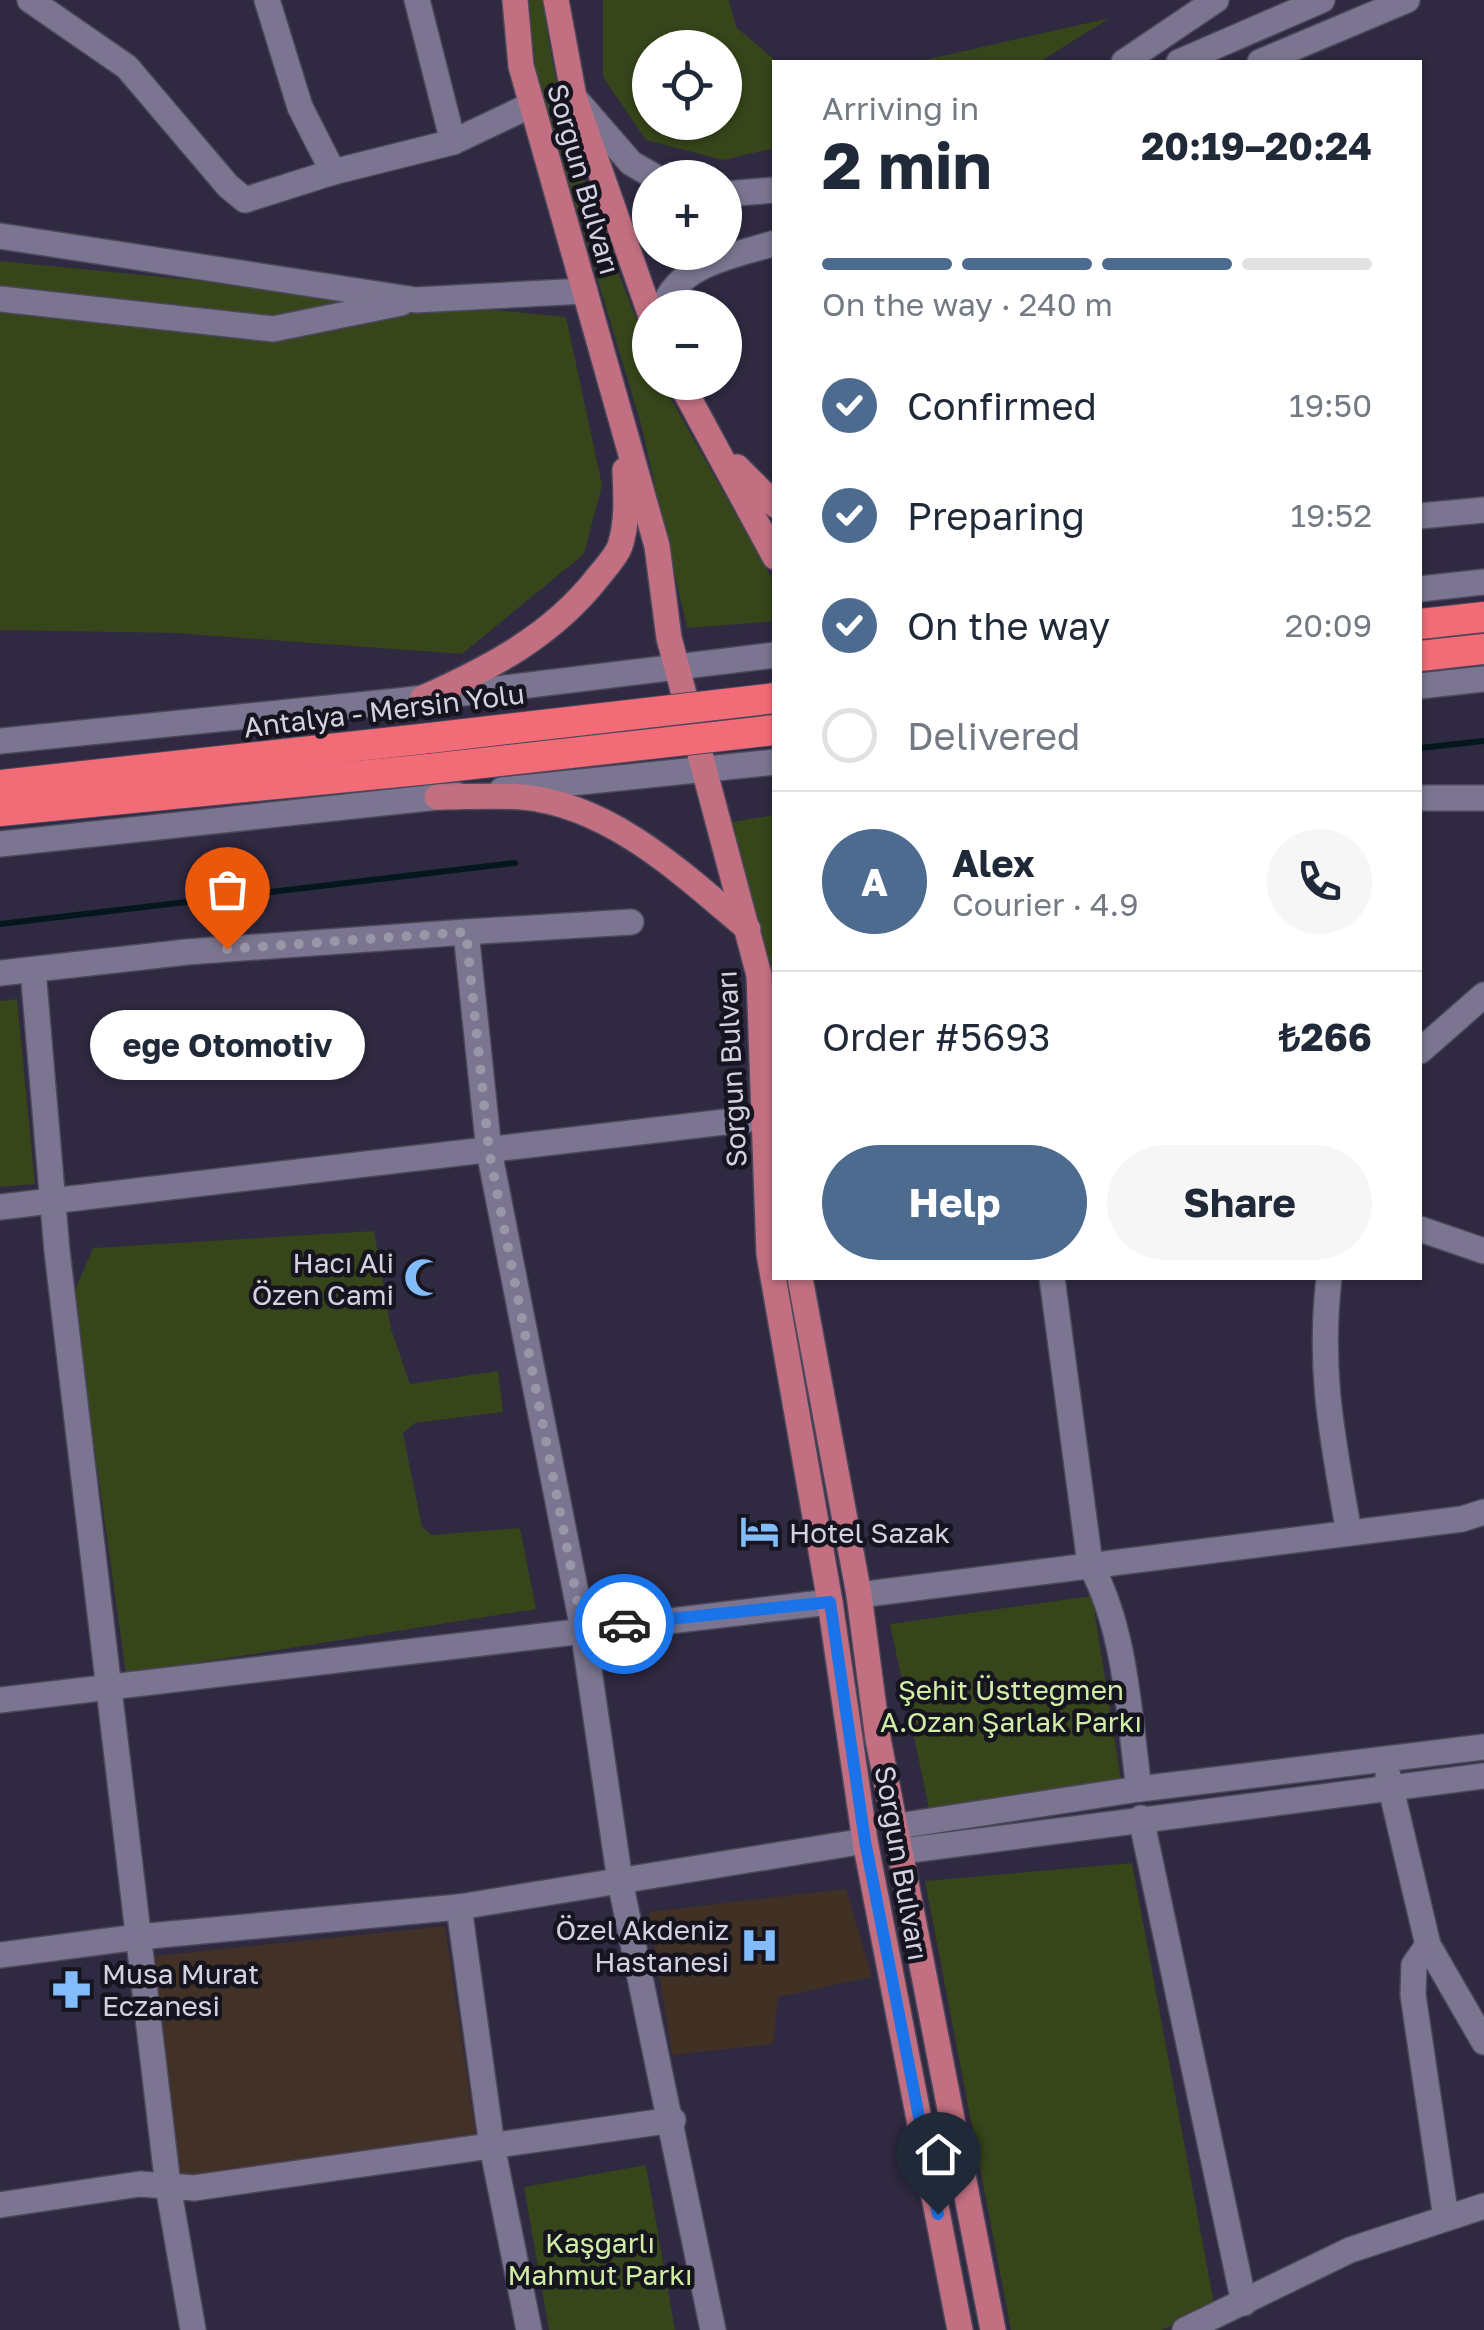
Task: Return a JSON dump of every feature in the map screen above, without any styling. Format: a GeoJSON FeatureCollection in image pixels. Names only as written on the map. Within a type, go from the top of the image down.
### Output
{"type":"FeatureCollection","features":[{"type":"Feature","properties":{"kind":"highway"},"geometry":{"type":"LineString","coordinates":[[1422,624],[1484,617]]}},
{"type":"Feature","properties":{"kind":"highway"},"geometry":{"type":"LineString","coordinates":[[1422,656],[1484,648]]}},
{"type":"Feature","properties":{"kind":"highway","name":"Antalya - Mersin Yolu"},"geometry":{"type":"LineString","coordinates":[[0,785],[772,698]]}},
{"type":"Feature","properties":{"kind":"highway"},"geometry":{"type":"LineString","coordinates":[[0,811],[433,783],[772,730]]}},
{"type":"Feature","properties":{"kind":"main road","name":"Sorgun Bulvarı"},"geometry":{"type":"LineString","coordinates":[[515,0],[521,66],[657,546],[670,638],[759,975],[771,1117],[772,1271]]}},
{"type":"Feature","properties":{"kind":"main road","name":"Sorgun Bulvarı"},"geometry":{"type":"LineString","coordinates":[[556,0],[574,97],[642,290]]}},
{"type":"Feature","properties":{"kind":"main road"},"geometry":{"type":"LineString","coordinates":[[690,400],[772,551]]}},
{"type":"Feature","properties":{"kind":"main road"},"geometry":{"type":"LineString","coordinates":[[423,698],[490,668],[543,633],[608,565],[619,549],[626,511],[623,430]]}},
{"type":"Feature","properties":{"kind":"main road"},"geometry":{"type":"LineString","coordinates":[[713,441],[771,500]]}},
{"type":"Feature","properties":{"kind":"main road"},"geometry":{"type":"LineString","coordinates":[[433,783],[578,811],[633,839],[748,929]]}},
{"type":"Feature","properties":{"kind":"main road","name":"Sorgun Bulvarı"},"geometry":{"type":"LineString","coordinates":[[774,1280],[830,1602],[865,1841],[960,2330]]}},
{"type":"Feature","properties":{"kind":"main road","name":"Sorgun Bulvarı"},"geometry":{"type":"LineString","coordinates":[[800,1280],[859,1595],[878,1739],[993,2330]]}},
{"type":"Feature","properties":{"kind":"street"},"geometry":{"type":"LineString","coordinates":[[30,0],[127,67],[245,200],[333,172],[453,142],[531,105]]}},
{"type":"Feature","properties":{"kind":"street"},"geometry":{"type":"LineString","coordinates":[[267,0],[300,107],[333,172]]}},
{"type":"Feature","properties":{"kind":"street"},"geometry":{"type":"LineString","coordinates":[[416,0],[453,142]]}},
{"type":"Feature","properties":{"kind":"street"},"geometry":{"type":"LineString","coordinates":[[1127,60],[1216,0]]}},
{"type":"Feature","properties":{"kind":"street"},"geometry":{"type":"LineString","coordinates":[[1184,60],[1322,0]]}},
{"type":"Feature","properties":{"kind":"street"},"geometry":{"type":"LineString","coordinates":[[1265,60],[1406,0]]}},
{"type":"Feature","properties":{"kind":"street"},"geometry":{"type":"LineString","coordinates":[[574,97],[632,164]]}},
{"type":"Feature","properties":{"kind":"street"},"geometry":{"type":"LineString","coordinates":[[742,193],[772,190]]}},
{"type":"Feature","properties":{"kind":"street"},"geometry":{"type":"LineString","coordinates":[[0,236],[416,300]]}},
{"type":"Feature","properties":{"kind":"street"},"geometry":{"type":"LineString","coordinates":[[670,290],[696,269],[772,244]]}},
{"type":"Feature","properties":{"kind":"street"},"geometry":{"type":"LineString","coordinates":[[0,299],[274,330],[416,300],[585,291]]}},
{"type":"Feature","properties":{"kind":"street"},"geometry":{"type":"LineString","coordinates":[[1422,516],[1484,510]]}},
{"type":"Feature","properties":{"kind":"street"},"geometry":{"type":"LineString","coordinates":[[1422,589],[1484,582]]}},
{"type":"Feature","properties":{"kind":"street"},"geometry":{"type":"LineString","coordinates":[[0,742],[423,698],[772,654]]}},
{"type":"Feature","properties":{"kind":"street"},"geometry":{"type":"LineString","coordinates":[[1422,686],[1484,679]]}},
{"type":"Feature","properties":{"kind":"street"},"geometry":{"type":"LineString","coordinates":[[0,844],[433,783],[706,770],[772,762]]}},
{"type":"Feature","properties":{"kind":"street"},"geometry":{"type":"LineString","coordinates":[[1422,798],[1484,798]]}},
{"type":"Feature","properties":{"kind":"street"},"geometry":{"type":"LineString","coordinates":[[0,974],[187,952],[630,922]]}},
{"type":"Feature","properties":{"kind":"street"},"geometry":{"type":"LineString","coordinates":[[466,932],[489,1151],[583,1629],[620,1882],[714,2330]]}},
{"type":"Feature","properties":{"kind":"street"},"geometry":{"type":"LineString","coordinates":[[32,970],[53,1201],[138,1937],[168,2186],[193,2330]]}},
{"type":"Feature","properties":{"kind":"street"},"geometry":{"type":"LineString","coordinates":[[1422,1049],[1484,995]]}},
{"type":"Feature","properties":{"kind":"street"},"geometry":{"type":"LineString","coordinates":[[0,1207],[771,1117]]}},
{"type":"Feature","properties":{"kind":"street"},"geometry":{"type":"LineString","coordinates":[[1422,1230],[1484,1251]]}},
{"type":"Feature","properties":{"kind":"street"},"geometry":{"type":"LineString","coordinates":[[1052,1280],[1090,1564],[1106,1593],[1139,1789]]}},
{"type":"Feature","properties":{"kind":"street"},"geometry":{"type":"LineString","coordinates":[[1329,1280],[1322,1343],[1327,1406],[1349,1533]]}},
{"type":"Feature","properties":{"kind":"street"},"geometry":{"type":"LineString","coordinates":[[859,1595],[1462,1520],[1484,1512]]}},
{"type":"Feature","properties":{"kind":"street"},"geometry":{"type":"LineString","coordinates":[[0,1700],[830,1602]]}},
{"type":"Feature","properties":{"kind":"street"},"geometry":{"type":"LineString","coordinates":[[900,1839],[1139,1789],[1384,1756],[1484,1747]]}},
{"type":"Feature","properties":{"kind":"street"},"geometry":{"type":"LineString","coordinates":[[1384,1756],[1428,1945],[1484,2042]]}},
{"type":"Feature","properties":{"kind":"street"},"geometry":{"type":"LineString","coordinates":[[900,1839],[1140,1818],[1484,1776]]}},
{"type":"Feature","properties":{"kind":"street"},"geometry":{"type":"LineString","coordinates":[[1140,1818],[1244,2303]]}},
{"type":"Feature","properties":{"kind":"street"},"geometry":{"type":"LineString","coordinates":[[0,1955],[138,1937],[459,1908],[865,1841]]}},
{"type":"Feature","properties":{"kind":"street"},"geometry":{"type":"LineString","coordinates":[[459,1908],[492,2146],[529,2330]]}},
{"type":"Feature","properties":{"kind":"street"},"geometry":{"type":"LineString","coordinates":[[1428,1945],[1414,1966],[1413,1995],[1446,2218]]}},
{"type":"Feature","properties":{"kind":"street"},"geometry":{"type":"LineString","coordinates":[[0,2205],[140,2184],[194,2188],[673,2120]]}},
{"type":"Feature","properties":{"kind":"street"},"geometry":{"type":"LineString","coordinates":[[1186,2330],[1244,2303],[1283,2279],[1350,2250],[1484,2206]]}},
{"type":"Feature","properties":{"kind":"shaded area","name":"Özel Akdeniz Hastanesi"},"geometry":{"type":"Polygon","coordinates":[[[846,1889],[872,1977],[778,1997],[773,2044],[672,2055],[649,1912],[846,1889]]]}},
{"type":"Feature","properties":{"kind":"shaded area"},"geometry":{"type":"Polygon","coordinates":[[[445,1926],[476,2137],[173,2180],[146,1957],[445,1926]]]}},
{"type":"Feature","properties":{"kind":"green space"},"geometry":{"type":"Polygon","coordinates":[[[528,0],[543,0],[571,136],[632,306],[632,394],[536,74],[528,0]]]}},
{"type":"Feature","properties":{"kind":"green space"},"geometry":{"type":"Polygon","coordinates":[[[603,0],[729,0],[740,30],[632,30],[632,119],[603,77],[603,0]]]}},
{"type":"Feature","properties":{"kind":"green space"},"geometry":{"type":"Polygon","coordinates":[[[1110,18],[1042,60],[925,60],[1110,18]]]}},
{"type":"Feature","properties":{"kind":"green space"},"geometry":{"type":"Polygon","coordinates":[[[742,32],[775,60],[772,149],[724,160],[646,140],[742,140],[742,32]]]}},
{"type":"Feature","properties":{"kind":"green space"},"geometry":{"type":"Polygon","coordinates":[[[0,261],[566,317],[602,485],[584,554],[462,654],[175,633],[0,630],[0,261]]]}},
{"type":"Feature","properties":{"kind":"green space"},"geometry":{"type":"Polygon","coordinates":[[[634,400],[672,400],[772,579],[772,621],[687,628],[634,400]]]}},
{"type":"Feature","properties":{"kind":"green space"},"geometry":{"type":"Polygon","coordinates":[[[772,815],[772,1079],[732,822],[772,815]]]}},
{"type":"Feature","properties":{"kind":"green space"},"geometry":{"type":"Polygon","coordinates":[[[17,999],[35,1184],[0,1187],[0,1001],[17,999]]]}},
{"type":"Feature","properties":{"kind":"green space"},"geometry":{"type":"Polygon","coordinates":[[[374,1231],[391,1329],[410,1384],[498,1371],[503,1412],[415,1423],[403,1433],[422,1527],[432,1535],[520,1528],[536,1609],[126,1674],[73,1295],[93,1248],[374,1231]]]}},
{"type":"Feature","properties":{"kind":"green space","name":"Şehit Üstteğmen A.Ozan Şarlak Parkı"},"geometry":{"type":"Polygon","coordinates":[[[1092,1596],[1123,1792],[929,1808],[890,1624],[1092,1596]]]}},
{"type":"Feature","properties":{"kind":"green space"},"geometry":{"type":"Polygon","coordinates":[[[1132,1863],[1215,2309],[1161,2330],[1011,2330],[925,1881],[1132,1863]]]}},
{"type":"Feature","properties":{"kind":"green space","name":"Kaşgarlı Mahmut Parkı"},"geometry":{"type":"Polygon","coordinates":[[[646,2165],[675,2330],[549,2330],[524,2187],[646,2165]]]}},
{"type":"Feature","properties":{"kind":"waterway"},"geometry":{"type":"LineString","coordinates":[[1422,748],[1484,741]]}},
{"type":"Feature","properties":{"kind":"waterway"},"geometry":{"type":"LineString","coordinates":[[0,924],[515,863]]}},
{"type":"Feature","properties":{"kind":"way so far"},"geometry":{"type":"LineString","coordinates":[[227,949],[466,932],[489,1151],[583,1629],[624,1624]]}},
{"type":"Feature","properties":{"kind":"place","name":"ege Otomotiv"},"geometry":{"type":"Point","coordinates":[227,949]}},
{"type":"Feature","properties":{"kind":"place","name":"Hacı Ali Özen Cami"},"geometry":{"type":"Point","coordinates":[424,1278]}},
{"type":"Feature","properties":{"kind":"place","name":"Hotel Sazak"},"geometry":{"type":"Point","coordinates":[759,1532]}},
{"type":"Feature","properties":{"kind":"place","name":"Özel Akdeniz Hastanesi"},"geometry":{"type":"Point","coordinates":[759,1945]}},
{"type":"Feature","properties":{"kind":"place","name":"Musa Murat Eczanesi"},"geometry":{"type":"Point","coordinates":[72,1989]}},
{"type":"Feature","properties":{"kind":"route"},"geometry":{"type":"LineString","coordinates":[[624,1624],[830,1602],[865,1841],[938,2214]]}}]}
